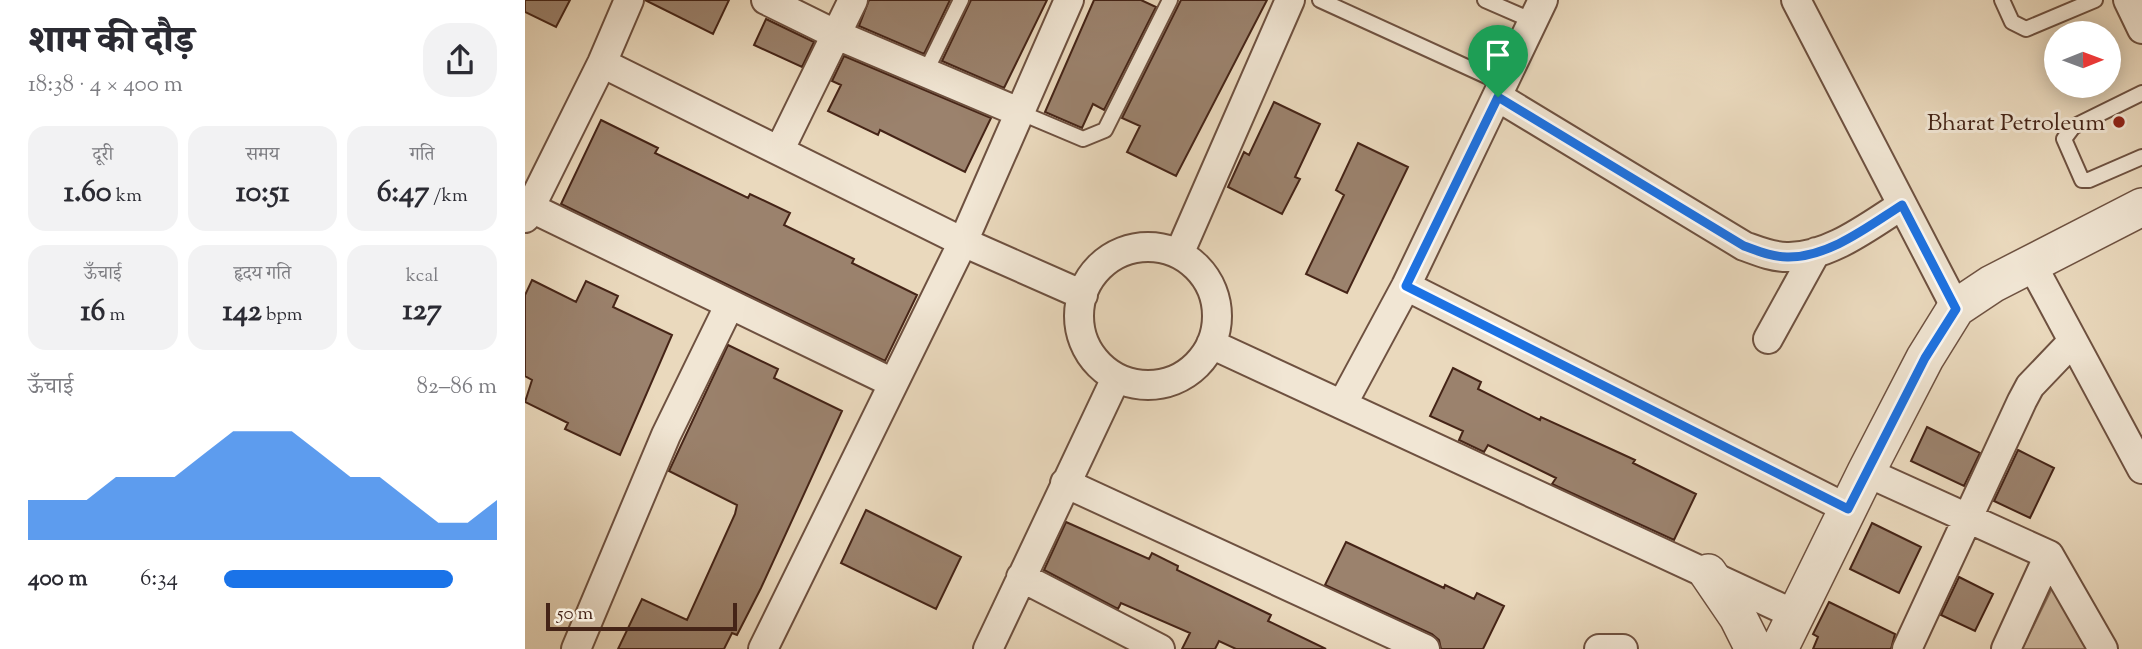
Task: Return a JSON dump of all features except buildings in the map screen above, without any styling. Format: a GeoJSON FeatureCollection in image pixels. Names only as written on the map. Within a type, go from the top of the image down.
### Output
{"type":"FeatureCollection","features":[{"type":"Feature","properties":{"kind":"street"},"geometry":{"type":"LineString","coordinates":[[629,0],[602,63],[527,210],[893,383]]}},
{"type":"Feature","properties":{"kind":"street"},"geometry":{"type":"LineString","coordinates":[[766,0],[838,35],[1019,112]]}},
{"type":"Feature","properties":{"kind":"street"},"geometry":{"type":"LineString","coordinates":[[780,149],[853,0]]}},
{"type":"Feature","properties":{"kind":"street"},"geometry":{"type":"LineString","coordinates":[[763,649],[963,242],[1069,0]]}},
{"type":"Feature","properties":{"kind":"street"},"geometry":{"type":"LineString","coordinates":[[1178,254],[1290,0]]}},
{"type":"Feature","properties":{"kind":"street"},"geometry":{"type":"LineString","coordinates":[[1796,0],[1956,309]]}},
{"type":"Feature","properties":{"kind":"street"},"geometry":{"type":"LineString","coordinates":[[2128,0],[2142,29]]}},
{"type":"Feature","properties":{"kind":"street"},"geometry":{"type":"LineString","coordinates":[[1343,403],[1406,286],[1538,10]]}},
{"type":"Feature","properties":{"kind":"street"},"geometry":{"type":"LineString","coordinates":[[602,63],[963,242],[1083,295]]}},
{"type":"Feature","properties":{"kind":"street"},"geometry":{"type":"LineString","coordinates":[[1501,90],[1744,246],[1787,257],[1816,252],[1869,226],[1902,205]]}},
{"type":"Feature","properties":{"kind":"street"},"geometry":{"type":"LineString","coordinates":[[1779,649],[1925,358],[1956,309],[1992,284],[2142,207]]}},
{"type":"Feature","properties":{"kind":"street"},"geometry":{"type":"LineString","coordinates":[[1153,247],[1178,254],[1199,270],[1213,293],[1217,318],[1211,344],[1192,370],[1178,379],[1147,386],[1116,377],[1103,369],[1084,343],[1079,311],[1083,295],[1095,272],[1127,250],[1153,247]]}},
{"type":"Feature","properties":{"kind":"street"},"geometry":{"type":"LineString","coordinates":[[1768,339],[1816,252]]}},
{"type":"Feature","properties":{"kind":"street"},"geometry":{"type":"LineString","coordinates":[[2031,263],[2142,469]]}},
{"type":"Feature","properties":{"kind":"street"},"geometry":{"type":"LineString","coordinates":[[1406,286],[1848,509]]}},
{"type":"Feature","properties":{"kind":"street"},"geometry":{"type":"LineString","coordinates":[[576,649],[666,435],[729,306]]}},
{"type":"Feature","properties":{"kind":"street"},"geometry":{"type":"LineString","coordinates":[[1907,649],[2030,386],[2073,341]]}},
{"type":"Feature","properties":{"kind":"street"},"geometry":{"type":"LineString","coordinates":[[1211,344],[1796,615]]}},
{"type":"Feature","properties":{"kind":"street"},"geometry":{"type":"LineString","coordinates":[[988,649],[1116,377]]}},
{"type":"Feature","properties":{"kind":"street"},"geometry":{"type":"LineString","coordinates":[[1866,472],[2049,555],[2103,649]]}},
{"type":"Feature","properties":{"kind":"street"},"geometry":{"type":"LineString","coordinates":[[1065,483],[1425,649]]}},
{"type":"Feature","properties":{"kind":"street"},"geometry":{"type":"LineString","coordinates":[[2006,649],[2049,555]]}},
{"type":"Feature","properties":{"kind":"street"},"geometry":{"type":"LineString","coordinates":[[1708,573],[1738,617],[1754,649]]}},
{"type":"Feature","properties":{"kind":"street"},"geometry":{"type":"LineString","coordinates":[[1021,577],[1160,649]]}},
{"type":"Feature","properties":{"kind":"street"},"geometry":{"type":"LineString","coordinates":[[1599,649],[1623,649]]}},
{"type":"Feature","properties":{"kind":"lane"},"geometry":{"type":"LineString","coordinates":[[926,73],[961,0]]}},
{"type":"Feature","properties":{"kind":"lane"},"geometry":{"type":"LineString","coordinates":[[1019,112],[1083,138],[1105,130],[1170,0]]}},
{"type":"Feature","properties":{"kind":"lane"},"geometry":{"type":"LineString","coordinates":[[1320,0],[1501,90]]}},
{"type":"Feature","properties":{"kind":"lane"},"geometry":{"type":"LineString","coordinates":[[1485,0],[1538,10]]}},
{"type":"Feature","properties":{"kind":"lane"},"geometry":{"type":"LineString","coordinates":[[2002,0],[2012,22],[2026,29],[2095,0]]}},
{"type":"Feature","properties":{"kind":"lane"},"geometry":{"type":"LineString","coordinates":[[2142,93],[2073,127],[2064,139],[2082,180],[2089,180],[2142,157]]}},
{"type":"Feature","properties":{"kind":"shaded area"},"geometry":{"type":"Polygon","coordinates":[[[2052,588],[2086,649],[2022,649],[2052,588]]]}},
{"type":"Feature","properties":{"kind":"place","name":"Bharat Petroleum"},"geometry":{"type":"Point","coordinates":[2119,122]}},
{"type":"Feature","properties":{"kind":"route"},"geometry":{"type":"LineString","coordinates":[[1498,97],[1744,246],[1767,254],[1787,257],[1811,254],[1836,244],[1902,205],[1956,309],[1925,358],[1848,509],[1406,286],[1498,97]]}}]}
